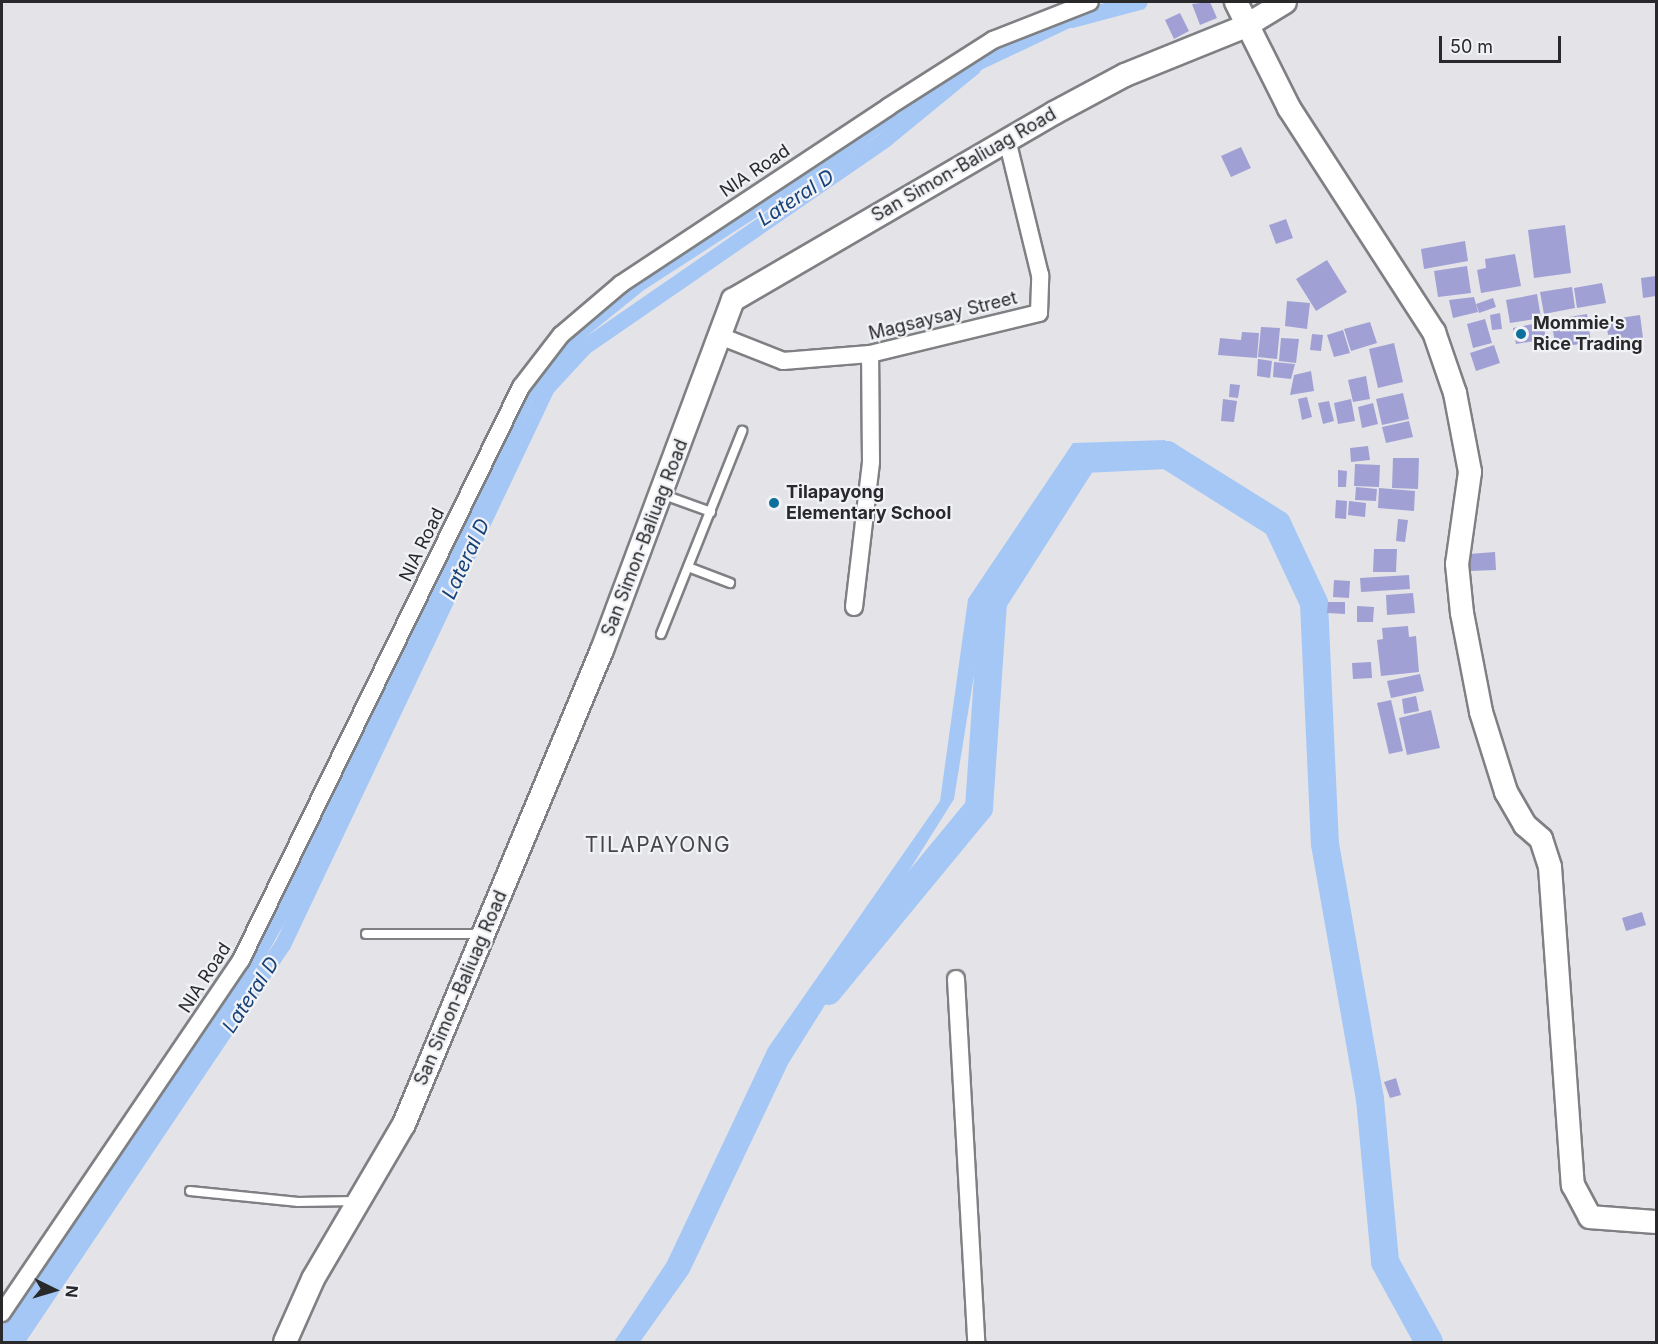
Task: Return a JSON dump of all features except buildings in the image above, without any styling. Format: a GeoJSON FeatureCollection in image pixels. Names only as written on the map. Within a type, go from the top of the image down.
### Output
{"type":"FeatureCollection","features":[{"type":"Feature","properties":{"kind":"main road"},"geometry":{"type":"LineString","coordinates":[[1236,2],[1244,27],[1289,108],[1434,332],[1444,363],[1470,472],[1456,564],[1481,712],[1506,792],[1525,825],[1541,838],[1550,867],[1573,1185],[1590,1217],[1656,1222]]}},
{"type":"Feature","properties":{"kind":"main road","name":"San Simon-Baliuag Road"},"geometry":{"type":"LineString","coordinates":[[287,1341],[313,1279],[404,1124],[664,495],[733,300],[1007,140],[1125,75],[1244,27],[1285,2]]}},
{"type":"Feature","properties":{"kind":"street","name":"NIA Road"},"geometry":{"type":"LineString","coordinates":[[2,1313],[241,960],[522,387],[561,335],[634,274],[955,64],[1003,35],[1089,2]]}},
{"type":"Feature","properties":{"kind":"street","name":"Magsaysay Street"},"geometry":{"type":"LineString","coordinates":[[720,336],[783,361],[870,354],[1039,313],[1040,275],[1007,140]]}},
{"type":"Feature","properties":{"kind":"street"},"geometry":{"type":"LineString","coordinates":[[854,607],[871,462],[870,354]]}},
{"type":"Feature","properties":{"kind":"street"},"geometry":{"type":"LineString","coordinates":[[957,979],[976,1342]]}},
{"type":"Feature","properties":{"kind":"lane"},"geometry":{"type":"LineString","coordinates":[[661,634],[742,431]]}},
{"type":"Feature","properties":{"kind":"lane"},"geometry":{"type":"LineString","coordinates":[[664,495],[711,512]]}},
{"type":"Feature","properties":{"kind":"lane"},"geometry":{"type":"LineString","coordinates":[[688,567],[730,583]]}},
{"type":"Feature","properties":{"kind":"lane"},"geometry":{"type":"LineString","coordinates":[[366,934],[483,934]]}},
{"type":"Feature","properties":{"kind":"lane"},"geometry":{"type":"LineString","coordinates":[[190,1191],[298,1202],[359,1202]]}},
{"type":"Feature","properties":{"kind":"water","name":"Lateral D"},"geometry":{"type":"Polygon","coordinates":[[[1090,7],[1091,18],[943,88],[822,175],[644,290],[577,344],[532,401],[314,872],[263,961],[10,1342],[2,1342],[2,1324],[257,945],[534,377],[580,325],[622,290],[996,44],[1090,7]]]}},
{"type":"Feature","properties":{"kind":"water"},"geometry":{"type":"Polygon","coordinates":[[[1165,440],[1167,455],[1084,459],[986,601],[954,799],[788,1064],[689,1273],[640,1342],[614,1342],[667,1262],[768,1048],[940,801],[968,599],[1073,443],[1165,440]]]}},
{"type":"Feature","properties":{"kind":"waterway","name":"Lateral D"},"geometry":{"type":"LineString","coordinates":[[1072,20],[1140,2]]}},
{"type":"Feature","properties":{"kind":"waterway","name":"Lateral D"},"geometry":{"type":"LineString","coordinates":[[16,1342],[283,945],[547,388],[585,347],[886,139],[974,67]]}},
{"type":"Feature","properties":{"kind":"waterway"},"geometry":{"type":"LineString","coordinates":[[828,991],[979,808],[993,602],[1084,459],[1167,455],[1277,524],[1314,603],[1325,844],[1370,1099],[1385,1262],[1429,1342]]}},
{"type":"Feature","properties":{"kind":"place","name":"Mommie's Rice Trading"},"geometry":{"type":"Point","coordinates":[1521,334]}},
{"type":"Feature","properties":{"kind":"place","name":"Tilapayong Elementary School"},"geometry":{"type":"Point","coordinates":[774,503]}},
{"type":"Feature","properties":{"kind":"district","name":"TILAPAYONG"},"geometry":{"type":"Point","coordinates":[658,845]}}]}
